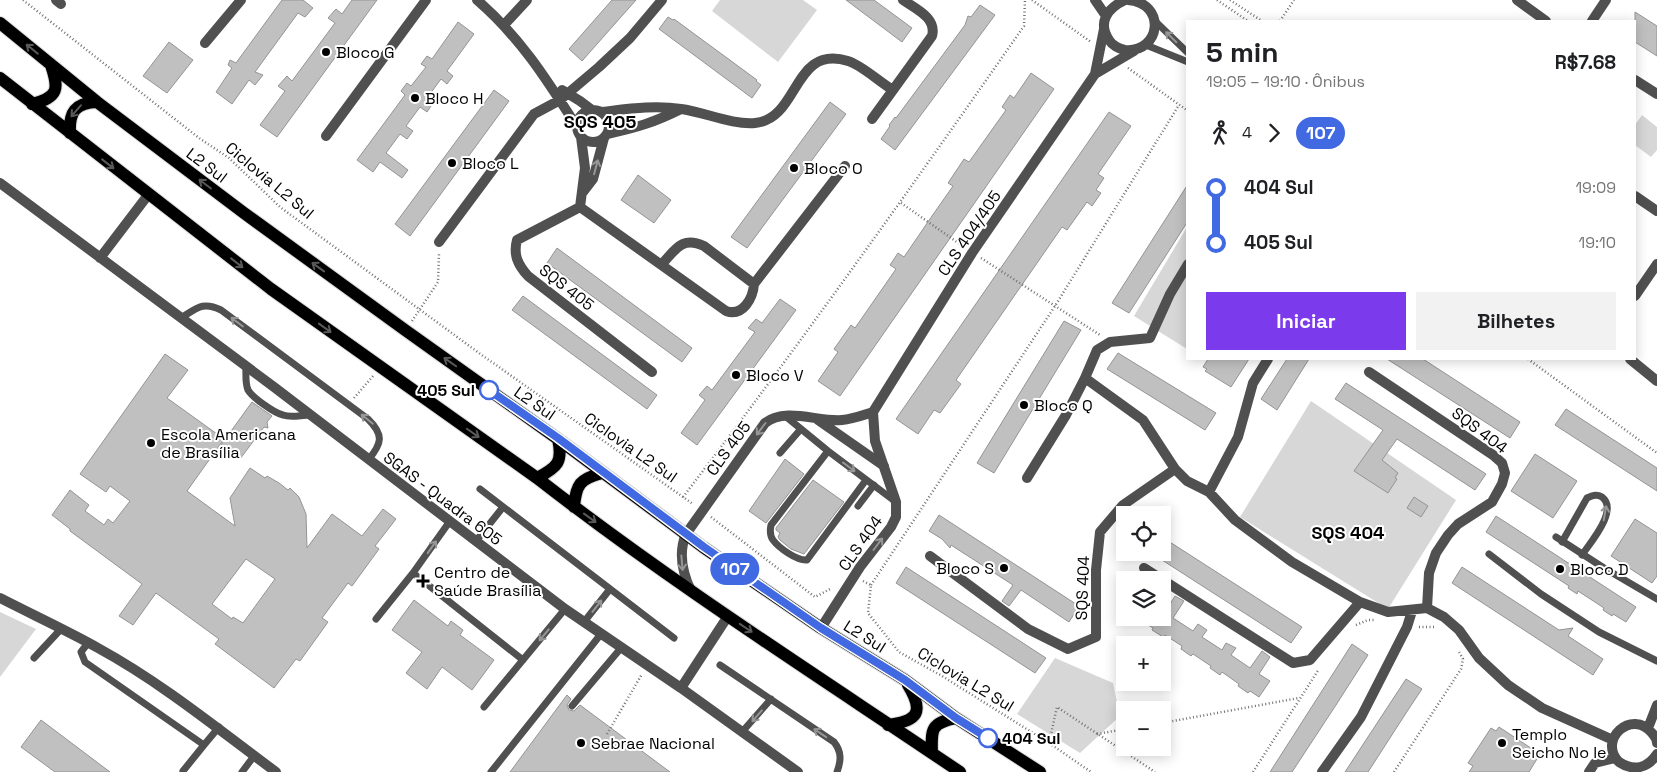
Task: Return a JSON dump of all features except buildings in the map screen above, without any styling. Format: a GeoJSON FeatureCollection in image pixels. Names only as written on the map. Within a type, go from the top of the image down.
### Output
{"type":"FeatureCollection","features":[{"type":"Feature","properties":{"kind":"main road","name":"L2 Sul"},"geometry":{"type":"LineString","coordinates":[[0,23],[97,102],[244,213],[413,336],[558,438],[602,473],[686,534],[821,628],[905,680],[956,718],[1040,772]]}},
{"type":"Feature","properties":{"kind":"main road"},"geometry":{"type":"LineString","coordinates":[[32,104],[45,101],[53,93],[57,82],[50,63]]}},
{"type":"Feature","properties":{"kind":"main road"},"geometry":{"type":"LineString","coordinates":[[0,78],[271,289],[537,478],[691,591],[960,772]]}},
{"type":"Feature","properties":{"kind":"main road"},"geometry":{"type":"LineString","coordinates":[[70,133],[70,120],[75,110],[87,103],[97,102]]}},
{"type":"Feature","properties":{"kind":"main road"},"geometry":{"type":"LineString","coordinates":[[537,478],[549,472],[560,459],[558,438]]}},
{"type":"Feature","properties":{"kind":"main road"},"geometry":{"type":"LineString","coordinates":[[574,507],[575,492],[580,483],[585,479],[602,473]]}},
{"type":"Feature","properties":{"kind":"main road"},"geometry":{"type":"LineString","coordinates":[[888,725],[907,722],[917,710],[914,694],[905,680]]}},
{"type":"Feature","properties":{"kind":"main road"},"geometry":{"type":"LineString","coordinates":[[932,754],[931,735],[933,728],[938,722],[956,718]]}},
{"type":"Feature","properties":{"kind":"street"},"geometry":{"type":"LineString","coordinates":[[205,43],[241,0]]}},
{"type":"Feature","properties":{"kind":"street"},"geometry":{"type":"LineString","coordinates":[[326,136],[426,0]]}},
{"type":"Feature","properties":{"kind":"street"},"geometry":{"type":"LineString","coordinates":[[477,0],[504,25],[550,84],[579,132],[590,142],[658,121],[682,109]]}},
{"type":"Feature","properties":{"kind":"street"},"geometry":{"type":"LineString","coordinates":[[504,25],[528,0]]}},
{"type":"Feature","properties":{"kind":"street"},"geometry":{"type":"LineString","coordinates":[[439,242],[534,114],[560,100],[567,92],[599,67],[630,38],[662,0]]}},
{"type":"Feature","properties":{"kind":"street"},"geometry":{"type":"LineString","coordinates":[[872,119],[932,36],[934,29],[931,20],[903,0]]}},
{"type":"Feature","properties":{"kind":"street"},"geometry":{"type":"LineString","coordinates":[[1095,0],[1106,16]]}},
{"type":"Feature","properties":{"kind":"street"},"geometry":{"type":"LineString","coordinates":[[1126,0],[1138,1],[1149,9],[1155,21],[1153,34],[1146,45],[1134,50],[1121,49],[1110,41],[1104,29],[1106,16],[1113,5],[1126,0]]}},
{"type":"Feature","properties":{"kind":"street"},"geometry":{"type":"LineString","coordinates":[[1517,0],[1545,20]]}},
{"type":"Feature","properties":{"kind":"street"},"geometry":{"type":"LineString","coordinates":[[1593,20],[1606,0]]}},
{"type":"Feature","properties":{"kind":"street","name":"CLS 404/405"},"geometry":{"type":"LineString","coordinates":[[873,412],[972,253],[1095,74],[1104,29]]}},
{"type":"Feature","properties":{"kind":"street","name":"CLS 404/405"},"geometry":{"type":"LineString","coordinates":[[1095,74],[1134,50]]}},
{"type":"Feature","properties":{"kind":"street"},"geometry":{"type":"LineString","coordinates":[[845,166],[754,284],[751,297],[741,310],[732,313],[726,311],[580,207],[585,168],[578,122],[583,114],[597,111],[656,106],[756,123],[775,115],[786,103],[806,70],[813,64],[833,58],[850,61],[892,90]]}},
{"type":"Feature","properties":{"kind":"street"},"geometry":{"type":"LineString","coordinates":[[1636,81],[1657,94]]}},
{"type":"Feature","properties":{"kind":"street"},"geometry":{"type":"LineString","coordinates":[[550,84],[567,92],[608,120],[609,130],[593,179],[582,193]]}},
{"type":"Feature","properties":{"kind":"street","name":"SGAS - Quadra 605"},"geometry":{"type":"LineString","coordinates":[[0,183],[310,414],[565,609],[681,688],[798,772]]}},
{"type":"Feature","properties":{"kind":"street"},"geometry":{"type":"LineString","coordinates":[[100,258],[148,195]]}},
{"type":"Feature","properties":{"kind":"street"},"geometry":{"type":"LineString","coordinates":[[1636,197],[1657,211]]}},
{"type":"Feature","properties":{"kind":"street","name":"SQS 405"},"geometry":{"type":"LineString","coordinates":[[580,207],[517,240],[514,250],[517,260],[521,269],[528,276],[652,372]]}},
{"type":"Feature","properties":{"kind":"street"},"geometry":{"type":"LineString","coordinates":[[662,264],[680,244],[687,242],[696,243],[704,246],[754,284]]}},
{"type":"Feature","properties":{"kind":"street"},"geometry":{"type":"LineString","coordinates":[[1027,478],[1066,415],[1085,378],[1096,350],[1110,342],[1150,338],[1170,294],[1186,267]]}},
{"type":"Feature","properties":{"kind":"street"},"geometry":{"type":"LineString","coordinates":[[1636,295],[1656,267]]}},
{"type":"Feature","properties":{"kind":"street"},"geometry":{"type":"LineString","coordinates":[[1209,492],[1238,437],[1253,383],[1267,360]]}},
{"type":"Feature","properties":{"kind":"street"},"geometry":{"type":"LineString","coordinates":[[1631,360],[1657,381]]}},
{"type":"Feature","properties":{"kind":"street","name":"SQS 404"},"geometry":{"type":"LineString","coordinates":[[1369,372],[1493,455],[1502,463],[1505,473],[1502,484],[1492,502],[1458,524],[1436,553],[1429,573],[1427,608]]}},
{"type":"Feature","properties":{"kind":"street"},"geometry":{"type":"LineString","coordinates":[[1085,378],[1142,420],[1175,469],[1187,481],[1209,492],[1235,520],[1292,562],[1360,602],[1388,612],[1427,608],[1444,617],[1459,630],[1479,658],[1508,685],[1542,708],[1613,740]]}},
{"type":"Feature","properties":{"kind":"street"},"geometry":{"type":"LineString","coordinates":[[784,415],[842,420],[873,412]]}},
{"type":"Feature","properties":{"kind":"street","name":"CLS 404"},"geometry":{"type":"LineString","coordinates":[[821,628],[896,517],[896,502],[875,441],[873,412]]}},
{"type":"Feature","properties":{"kind":"street","name":"CLS 405"},"geometry":{"type":"LineString","coordinates":[[691,591],[681,563],[682,546],[686,534],[765,423],[784,415]]}},
{"type":"Feature","properties":{"kind":"street"},"geometry":{"type":"LineString","coordinates":[[817,419],[885,466]]}},
{"type":"Feature","properties":{"kind":"street","name":"SQS 404"},"geometry":{"type":"LineString","coordinates":[[930,556],[1028,629],[1068,649],[1096,637],[1096,570],[1100,532],[1123,505],[1175,469]]}},
{"type":"Feature","properties":{"kind":"street"},"geometry":{"type":"LineString","coordinates":[[1144,568],[1293,663],[1310,660],[1360,602]]}},
{"type":"Feature","properties":{"kind":"street"},"geometry":{"type":"LineString","coordinates":[[0,598],[88,642],[146,678],[219,727],[276,772]]}},
{"type":"Feature","properties":{"kind":"street"},"geometry":{"type":"LineString","coordinates":[[1322,772],[1361,718],[1407,627],[1412,611]]}},
{"type":"Feature","properties":{"kind":"street"},"geometry":{"type":"LineString","coordinates":[[681,688],[728,616]]}},
{"type":"Feature","properties":{"kind":"street"},"geometry":{"type":"LineString","coordinates":[[1648,728],[1657,705]]}},
{"type":"Feature","properties":{"kind":"street"},"geometry":{"type":"LineString","coordinates":[[1657,743],[1657,739],[1648,728],[1638,724],[1627,725],[1618,731],[1613,740],[1612,749],[1615,758],[1625,768],[1638,770],[1654,766],[1657,754]]}},
{"type":"Feature","properties":{"kind":"street"},"geometry":{"type":"LineString","coordinates":[[1589,772],[1595,763],[1615,758]]}},
{"type":"Feature","properties":{"kind":"lane"},"geometry":{"type":"LineString","coordinates":[[1155,21],[1186,51]]}},
{"type":"Feature","properties":{"kind":"lane"},"geometry":{"type":"LineString","coordinates":[[1146,45],[1186,61]]}},
{"type":"Feature","properties":{"kind":"lane"},"geometry":{"type":"LineString","coordinates":[[181,318],[203,306],[211,305],[221,310],[368,419],[375,426],[380,441],[369,459]]}},
{"type":"Feature","properties":{"kind":"lane"},"geometry":{"type":"LineString","coordinates":[[246,366],[248,390],[277,414],[284,416],[310,414]]}},
{"type":"Feature","properties":{"kind":"lane"},"geometry":{"type":"LineString","coordinates":[[784,415],[828,452],[896,502]]}},
{"type":"Feature","properties":{"kind":"lane"},"geometry":{"type":"LineString","coordinates":[[780,453],[800,430]]}},
{"type":"Feature","properties":{"kind":"lane"},"geometry":{"type":"LineString","coordinates":[[828,452],[771,525],[770,533],[772,540],[796,558],[807,560],[866,480]]}},
{"type":"Feature","properties":{"kind":"lane"},"geometry":{"type":"LineString","coordinates":[[858,506],[874,485]]}},
{"type":"Feature","properties":{"kind":"lane"},"geometry":{"type":"LineString","coordinates":[[480,489],[674,638]]}},
{"type":"Feature","properties":{"kind":"lane"},"geometry":{"type":"LineString","coordinates":[[1582,555],[1604,521],[1608,510],[1606,501],[1599,495],[1593,495],[1588,498],[1559,539],[1582,555],[1637,589],[1657,599]]}},
{"type":"Feature","properties":{"kind":"lane"},"geometry":{"type":"LineString","coordinates":[[476,541],[504,507]]}},
{"type":"Feature","properties":{"kind":"lane"},"geometry":{"type":"LineString","coordinates":[[376,619],[413,573],[450,521]]}},
{"type":"Feature","properties":{"kind":"lane"},"geometry":{"type":"LineString","coordinates":[[1489,554],[1541,594],[1599,632],[1657,661]]}},
{"type":"Feature","properties":{"kind":"lane"},"geometry":{"type":"LineString","coordinates":[[413,573],[523,660]]}},
{"type":"Feature","properties":{"kind":"lane"},"geometry":{"type":"LineString","coordinates":[[584,622],[610,589]]}},
{"type":"Feature","properties":{"kind":"lane"},"geometry":{"type":"LineString","coordinates":[[484,707],[565,609]]}},
{"type":"Feature","properties":{"kind":"lane"},"geometry":{"type":"LineString","coordinates":[[34,658],[61,629]]}},
{"type":"Feature","properties":{"kind":"lane"},"geometry":{"type":"LineString","coordinates":[[491,772],[601,634]]}},
{"type":"Feature","properties":{"kind":"lane"},"geometry":{"type":"LineString","coordinates":[[88,642],[81,652],[85,662],[204,745]]}},
{"type":"Feature","properties":{"kind":"lane"},"geometry":{"type":"LineString","coordinates":[[572,706],[621,648]]}},
{"type":"Feature","properties":{"kind":"lane"},"geometry":{"type":"LineString","coordinates":[[720,665],[834,742],[840,756],[837,772]]}},
{"type":"Feature","properties":{"kind":"lane"},"geometry":{"type":"LineString","coordinates":[[742,732],[771,699]]}},
{"type":"Feature","properties":{"kind":"lane"},"geometry":{"type":"LineString","coordinates":[[183,771],[219,727]]}},
{"type":"Feature","properties":{"kind":"lane"},"geometry":{"type":"LineString","coordinates":[[242,772],[254,756]]}},
{"type":"Feature","properties":{"kind":"path","name":"Ciclovia L2 Sul"},"geometry":{"type":"LineString","coordinates":[[23,0],[192,132],[229,158],[280,208],[702,510],[814,596],[855,576]]}},
{"type":"Feature","properties":{"kind":"path"},"geometry":{"type":"LineString","coordinates":[[683,497],[790,357],[901,203],[1024,26],[1025,0]]}},
{"type":"Feature","properties":{"kind":"path"},"geometry":{"type":"LineString","coordinates":[[1217,0],[1247,20]]}},
{"type":"Feature","properties":{"kind":"path"},"geometry":{"type":"LineString","coordinates":[[1230,0],[1260,20]]}},
{"type":"Feature","properties":{"kind":"path"},"geometry":{"type":"LineString","coordinates":[[1281,20],[1294,0]]}},
{"type":"Feature","properties":{"kind":"path"},"geometry":{"type":"LineString","coordinates":[[855,576],[871,585],[1055,306],[1179,105]]}},
{"type":"Feature","properties":{"kind":"path"},"geometry":{"type":"LineString","coordinates":[[901,203],[972,253],[1110,342]]}},
{"type":"Feature","properties":{"kind":"path"},"geometry":{"type":"LineString","coordinates":[[420,310],[438,282],[439,242]]}},
{"type":"Feature","properties":{"kind":"path"},"geometry":{"type":"LineString","coordinates":[[1529,360],[1657,452]]}},
{"type":"Feature","properties":{"kind":"path"},"geometry":{"type":"LineString","coordinates":[[358,394],[373,376]]}},
{"type":"Feature","properties":{"kind":"path","name":"Ciclovia L2 Sul"},"geometry":{"type":"LineString","coordinates":[[871,585],[868,613],[899,652],[942,676],[1049,743],[1091,772]]}},
{"type":"Feature","properties":{"kind":"path"},"geometry":{"type":"LineString","coordinates":[[607,734],[647,665]]}},
{"type":"Feature","properties":{"kind":"path"},"geometry":{"type":"LineString","coordinates":[[1171,720],[1299,698]]}},
{"type":"Feature","properties":{"kind":"path"},"geometry":{"type":"LineString","coordinates":[[1049,743],[1057,707],[1155,772]]}},
{"type":"Feature","properties":{"kind":"path"},"geometry":{"type":"LineString","coordinates":[[1097,734],[1116,731]]}},
{"type":"Feature","properties":{"kind":"shaded area"},"geometry":{"type":"Polygon","coordinates":[[[720,0],[803,0],[817,10],[778,62],[712,11],[720,0]]]}},
{"type":"Feature","properties":{"kind":"shaded area"},"geometry":{"type":"Polygon","coordinates":[[[1642,115],[1657,127],[1657,150],[1651,157],[1636,146],[1636,124],[1642,115]]]}},
{"type":"Feature","properties":{"kind":"shaded area"},"geometry":{"type":"Polygon","coordinates":[[[1186,229],[1186,348],[1134,316],[1186,229]]]}},
{"type":"Feature","properties":{"kind":"shaded area"},"geometry":{"type":"Polygon","coordinates":[[[1311,401],[1456,500],[1388,609],[1240,517],[1311,401]]]}},
{"type":"Feature","properties":{"kind":"shaded area"},"geometry":{"type":"Polygon","coordinates":[[[0,612],[36,629],[0,677],[0,612]]]}},
{"type":"Feature","properties":{"kind":"shaded area"},"geometry":{"type":"Polygon","coordinates":[[[1055,658],[1113,683],[1117,701],[1116,720],[1080,753],[1017,714],[1055,658]]]}},
{"type":"Feature","properties":{"kind":"bus line","name":"107"},"geometry":{"type":"LineString","coordinates":[[489,390],[558,438],[602,473],[704,547],[821,628],[905,680],[956,718],[988,738]]}},
{"type":"Feature","properties":{"kind":"place","name":"Bloco G"},"geometry":{"type":"Point","coordinates":[326,52]}},
{"type":"Feature","properties":{"kind":"place","name":"Bloco H"},"geometry":{"type":"Point","coordinates":[415,98]}},
{"type":"Feature","properties":{"kind":"place","name":"Bloco L"},"geometry":{"type":"Point","coordinates":[452,163]}},
{"type":"Feature","properties":{"kind":"place","name":"Bloco O"},"geometry":{"type":"Point","coordinates":[794,168]}},
{"type":"Feature","properties":{"kind":"place","name":"Bloco V"},"geometry":{"type":"Point","coordinates":[736,375]}},
{"type":"Feature","properties":{"kind":"place","name":"405 Sul"},"geometry":{"type":"Point","coordinates":[489,390]}},
{"type":"Feature","properties":{"kind":"place","name":"Bloco Q"},"geometry":{"type":"Point","coordinates":[1024,405]}},
{"type":"Feature","properties":{"kind":"place","name":"Escola Americana de Brasília"},"geometry":{"type":"Point","coordinates":[151,443]}},
{"type":"Feature","properties":{"kind":"place","name":"Bloco S"},"geometry":{"type":"Point","coordinates":[1004,568]}},
{"type":"Feature","properties":{"kind":"place","name":"Bloco D"},"geometry":{"type":"Point","coordinates":[1560,569]}},
{"type":"Feature","properties":{"kind":"place","name":"Centro de Saúde Brasília"},"geometry":{"type":"Point","coordinates":[423,581]}},
{"type":"Feature","properties":{"kind":"place","name":"404 Sul"},"geometry":{"type":"Point","coordinates":[988,738]}},
{"type":"Feature","properties":{"kind":"place","name":"Sebrae Nacional"},"geometry":{"type":"Point","coordinates":[581,743]}},
{"type":"Feature","properties":{"kind":"place","name":"Templo Seicho No Ie"},"geometry":{"type":"Point","coordinates":[1502,743]}},
{"type":"Feature","properties":{"kind":"district","name":"SQS 405"},"geometry":{"type":"Point","coordinates":[600,122]}},
{"type":"Feature","properties":{"kind":"district","name":"SQS 404"},"geometry":{"type":"Point","coordinates":[1348,533]}}]}
